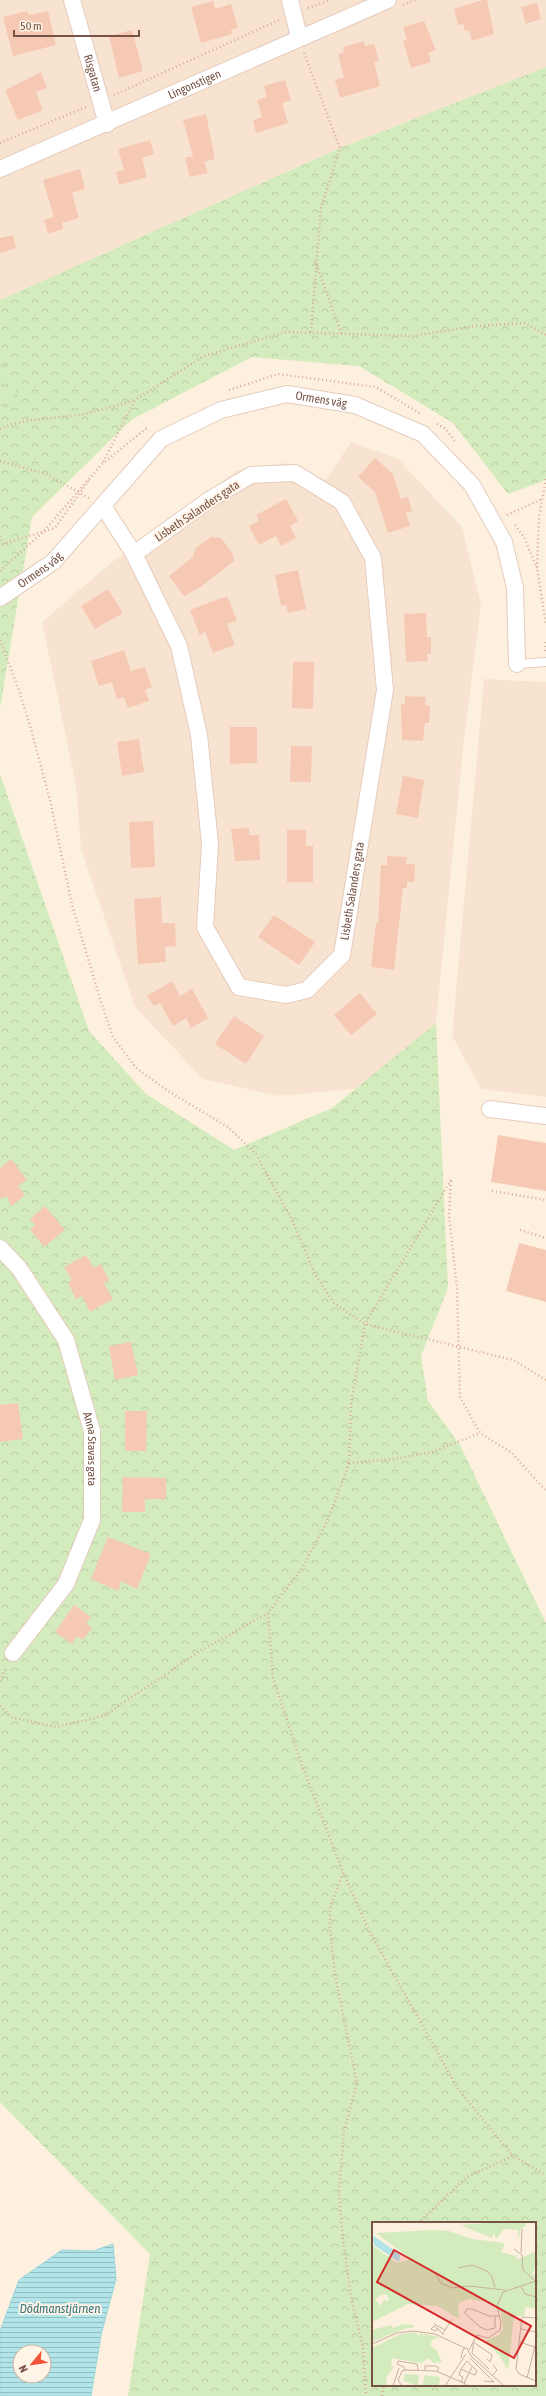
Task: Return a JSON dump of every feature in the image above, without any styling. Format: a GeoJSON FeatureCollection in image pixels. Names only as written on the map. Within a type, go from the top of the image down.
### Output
{"type":"FeatureCollection","features":[{"type":"Feature","properties":{"kind":"street","name":"Risgatan"},"geometry":{"type":"LineString","coordinates":[[72,0],[106,124]]}},
{"type":"Feature","properties":{"kind":"street","name":"Lingonstigen"},"geometry":{"type":"LineString","coordinates":[[0,169],[106,124],[299,37],[388,0]]}},
{"type":"Feature","properties":{"kind":"street"},"geometry":{"type":"LineString","coordinates":[[292,7],[299,37]]}},
{"type":"Feature","properties":{"kind":"street","name":"Ormens väg"},"geometry":{"type":"LineString","coordinates":[[0,598],[53,562],[103,506],[124,478],[161,439],[221,410],[287,394],[355,405],[423,434],[472,485],[504,542],[515,588],[517,664]]}},
{"type":"Feature","properties":{"kind":"street","name":"Lisbeth Salanders gata"},"geometry":{"type":"LineString","coordinates":[[103,506],[134,554],[179,646],[200,735],[210,844],[205,927],[240,987],[286,995],[307,990],[342,955],[385,690],[373,558],[342,502],[295,473],[251,475],[209,500],[134,554]]}},
{"type":"Feature","properties":{"kind":"street"},"geometry":{"type":"LineString","coordinates":[[490,1109],[546,1116]]}},
{"type":"Feature","properties":{"kind":"street","name":"Anna Stavas gata"},"geometry":{"type":"LineString","coordinates":[[0,1248],[19,1268],[66,1340],[92,1431],[92,1520],[66,1584],[14,1653]]}},
{"type":"Feature","properties":{"kind":"lane","name":"Ormens väg"},"geometry":{"type":"LineString","coordinates":[[517,664],[546,662]]}},
{"type":"Feature","properties":{"kind":"path"},"geometry":{"type":"LineString","coordinates":[[0,143],[100,101],[292,7],[330,0]]}},
{"type":"Feature","properties":{"kind":"path"},"geometry":{"type":"LineString","coordinates":[[299,37],[340,148],[321,208],[315,261],[311,333],[343,335],[315,261]]}},
{"type":"Feature","properties":{"kind":"path"},"geometry":{"type":"LineString","coordinates":[[228,390],[278,374],[369,386],[376,387],[427,418]]}},
{"type":"Feature","properties":{"kind":"path"},"geometry":{"type":"LineString","coordinates":[[0,429],[12,424],[48,416],[78,415],[135,400]]}},
{"type":"Feature","properties":{"kind":"path"},"geometry":{"type":"LineString","coordinates":[[434,422],[446,429],[460,448]]}},
{"type":"Feature","properties":{"kind":"path"},"geometry":{"type":"LineString","coordinates":[[0,571],[43,532],[102,464],[153,423]]}},
{"type":"Feature","properties":{"kind":"path"},"geometry":{"type":"LineString","coordinates":[[0,461],[46,474],[103,506]]}},
{"type":"Feature","properties":{"kind":"path"},"geometry":{"type":"LineString","coordinates":[[546,478],[539,517],[538,568],[546,625]]}},
{"type":"Feature","properties":{"kind":"path"},"geometry":{"type":"LineString","coordinates":[[507,515],[542,499]]}},
{"type":"Feature","properties":{"kind":"path"},"geometry":{"type":"LineString","coordinates":[[503,509],[524,537],[538,568]]}},
{"type":"Feature","properties":{"kind":"path"},"geometry":{"type":"LineString","coordinates":[[0,536],[3,544]]}},
{"type":"Feature","properties":{"kind":"path"},"geometry":{"type":"LineString","coordinates":[[0,640],[19,690],[31,729],[50,800],[72,905],[100,1002],[113,1037],[136,1068],[168,1091],[228,1127],[256,1154],[292,1220],[316,1276],[334,1303],[365,1324],[458,1345],[513,1360],[546,1380]]}},
{"type":"Feature","properties":{"kind":"path"},"geometry":{"type":"LineString","coordinates":[[0,1706],[11,1717],[56,1727],[104,1716],[200,1651],[268,1612],[303,1567],[328,1519],[349,1463],[352,1404],[365,1324],[451,1180],[449,1215],[457,1288],[460,1397],[480,1433],[512,1453],[546,1491]]}},
{"type":"Feature","properties":{"kind":"path"},"geometry":{"type":"LineString","coordinates":[[492,1191],[546,1200]]}},
{"type":"Feature","properties":{"kind":"path"},"geometry":{"type":"LineString","coordinates":[[520,1230],[546,1238]]}},
{"type":"Feature","properties":{"kind":"path"},"geometry":{"type":"LineString","coordinates":[[349,1463],[394,1459],[432,1452],[480,1433]]}},
{"type":"Feature","properties":{"kind":"path"},"geometry":{"type":"LineString","coordinates":[[268,1612],[274,1678],[304,1768],[344,1872],[368,1929],[458,2089],[513,2156],[546,2175]]}},
{"type":"Feature","properties":{"kind":"path"},"geometry":{"type":"LineString","coordinates":[[344,1872],[330,1908],[330,1928],[335,1974],[357,2083],[344,2131],[339,2194],[342,2240],[351,2297],[363,2347],[366,2396]]}},
{"type":"Feature","properties":{"kind":"path"},"geometry":{"type":"LineString","coordinates":[[419,2222],[467,2177],[513,2156]]}},
{"type":"Feature","properties":{"kind":"path"},"geometry":{"type":"LineString","coordinates":[[382,2396],[384,2386]]}},
{"type":"Feature","properties":{"kind":"shaded area"},"geometry":{"type":"Polygon","coordinates":[[[0,0],[546,0],[546,67],[340,148],[0,300],[0,0]]]}},
{"type":"Feature","properties":{"kind":"shaded area"},"geometry":{"type":"Polygon","coordinates":[[[351,442],[398,459],[462,527],[481,605],[463,749],[436,1023],[355,1089],[278,1096],[203,1079],[135,1007],[81,849],[76,785],[42,622],[112,562],[237,471],[285,463],[326,480],[351,442]]]}},
{"type":"Feature","properties":{"kind":"shaded area"},"geometry":{"type":"Polygon","coordinates":[[[484,679],[546,682],[546,1097],[481,1089],[452,1036],[484,679]]]}},
{"type":"Feature","properties":{"kind":"green space"},"geometry":{"type":"Polygon","coordinates":[[[546,67],[546,480],[508,494],[453,423],[359,366],[252,357],[131,420],[32,517],[0,708],[0,300],[340,148],[546,67]]]}},
{"type":"Feature","properties":{"kind":"green space"},"geometry":{"type":"Polygon","coordinates":[[[0,345],[20,403],[0,411],[0,345]]]}},
{"type":"Feature","properties":{"kind":"green space"},"geometry":{"type":"Polygon","coordinates":[[[0,774],[89,1031],[146,1094],[234,1150],[332,1108],[436,1023],[448,1288],[421,1356],[428,1401],[460,1445],[546,1623],[546,2396],[128,2396],[150,2254],[0,2102],[0,774]]]}},
{"type":"Feature","properties":{"kind":"water","name":"Dödmanstjärnen"},"geometry":{"type":"Polygon","coordinates":[[[113,2244],[116,2279],[101,2335],[91,2396],[0,2396],[0,2331],[19,2280],[62,2250],[93,2251],[113,2244]]]}},
{"type":"Feature","properties":{"kind":"building"},"geometry":{"type":"Polygon","coordinates":[[[482,0],[487,0],[494,34],[472,41],[469,30],[465,31],[463,24],[458,25],[454,9],[482,0]]]}},
{"type":"Feature","properties":{"kind":"building"},"geometry":{"type":"Polygon","coordinates":[[[213,1],[215,9],[231,4],[238,28],[231,30],[232,34],[201,43],[191,7],[213,1]]]}},
{"type":"Feature","properties":{"kind":"building"},"geometry":{"type":"Polygon","coordinates":[[[537,3],[541,19],[526,24],[521,7],[537,3]]]}},
{"type":"Feature","properties":{"kind":"building"},"geometry":{"type":"Polygon","coordinates":[[[27,11],[29,15],[48,11],[56,45],[13,56],[3,17],[27,11]]]}},
{"type":"Feature","properties":{"kind":"building"},"geometry":{"type":"Polygon","coordinates":[[[424,21],[436,50],[428,53],[431,62],[411,68],[403,41],[407,40],[403,27],[424,21]]]}},
{"type":"Feature","properties":{"kind":"building"},"geometry":{"type":"Polygon","coordinates":[[[132,30],[143,71],[119,78],[109,36],[132,30]]]}},
{"type":"Feature","properties":{"kind":"building"},"geometry":{"type":"Polygon","coordinates":[[[364,41],[365,46],[374,44],[379,61],[374,62],[380,86],[340,98],[335,80],[344,77],[338,55],[344,52],[343,47],[364,41]]]}},
{"type":"Feature","properties":{"kind":"building"},"geometry":{"type":"Polygon","coordinates":[[[41,72],[47,88],[36,92],[43,110],[18,120],[5,90],[41,72]]]}},
{"type":"Feature","properties":{"kind":"building"},"geometry":{"type":"Polygon","coordinates":[[[285,80],[291,100],[282,103],[288,123],[256,133],[253,120],[262,117],[257,100],[267,97],[264,86],[285,80]]]}},
{"type":"Feature","properties":{"kind":"building"},"geometry":{"type":"Polygon","coordinates":[[[206,114],[215,159],[204,162],[208,173],[190,177],[185,158],[193,156],[183,120],[206,114]]]}},
{"type":"Feature","properties":{"kind":"building"},"geometry":{"type":"Polygon","coordinates":[[[150,140],[154,154],[142,158],[147,177],[119,185],[116,172],[124,170],[118,149],[150,140]]]}},
{"type":"Feature","properties":{"kind":"building"},"geometry":{"type":"Polygon","coordinates":[[[80,169],[85,189],[72,193],[79,218],[62,223],[63,229],[48,234],[44,220],[54,217],[43,180],[80,169]]]}},
{"type":"Feature","properties":{"kind":"building"},"geometry":{"type":"Polygon","coordinates":[[[13,235],[16,248],[0,253],[0,238],[13,235]]]}},
{"type":"Feature","properties":{"kind":"building"},"geometry":{"type":"Polygon","coordinates":[[[375,458],[393,474],[401,499],[408,497],[412,511],[406,513],[410,526],[388,533],[375,492],[358,477],[375,458]]]}},
{"type":"Feature","properties":{"kind":"building"},"geometry":{"type":"Polygon","coordinates":[[[286,499],[298,521],[290,526],[296,538],[281,546],[276,536],[259,545],[249,526],[259,521],[256,515],[286,499]]]}},
{"type":"Feature","properties":{"kind":"building"},"geometry":{"type":"Polygon","coordinates":[[[211,537],[221,538],[233,554],[234,561],[199,588],[184,596],[169,576],[192,558],[196,548],[211,537]]]}},
{"type":"Feature","properties":{"kind":"building"},"geometry":{"type":"Polygon","coordinates":[[[298,570],[306,609],[288,613],[286,605],[281,606],[275,575],[298,570]]]}},
{"type":"Feature","properties":{"kind":"building"},"geometry":{"type":"Polygon","coordinates":[[[108,589],[123,613],[95,629],[81,606],[108,589]]]}},
{"type":"Feature","properties":{"kind":"building"},"geometry":{"type":"Polygon","coordinates":[[[227,596],[237,620],[227,624],[235,645],[213,653],[205,631],[200,636],[190,610],[227,596]]]}},
{"type":"Feature","properties":{"kind":"building"},"geometry":{"type":"Polygon","coordinates":[[[426,613],[427,637],[431,637],[431,654],[427,654],[428,661],[406,662],[404,614],[426,613]]]}},
{"type":"Feature","properties":{"kind":"building"},"geometry":{"type":"Polygon","coordinates":[[[124,650],[131,671],[145,667],[152,687],[145,690],[149,701],[128,708],[124,697],[117,699],[112,682],[99,686],[91,661],[124,650]]]}},
{"type":"Feature","properties":{"kind":"building"},"geometry":{"type":"Polygon","coordinates":[[[293,662],[314,662],[313,709],[292,708],[293,662]]]}},
{"type":"Feature","properties":{"kind":"building"},"geometry":{"type":"Polygon","coordinates":[[[405,696],[426,697],[425,705],[430,706],[429,723],[425,723],[423,741],[402,740],[401,704],[405,705],[405,696]]]}},
{"type":"Feature","properties":{"kind":"building"},"geometry":{"type":"Polygon","coordinates":[[[230,727],[257,727],[257,763],[230,764],[230,727]]]}},
{"type":"Feature","properties":{"kind":"building"},"geometry":{"type":"Polygon","coordinates":[[[139,739],[144,772],[122,776],[117,742],[139,739]]]}},
{"type":"Feature","properties":{"kind":"building"},"geometry":{"type":"Polygon","coordinates":[[[291,746],[312,746],[311,782],[290,782],[291,746]]]}},
{"type":"Feature","properties":{"kind":"building"},"geometry":{"type":"Polygon","coordinates":[[[403,776],[424,780],[418,818],[396,814],[403,776]]]}},
{"type":"Feature","properties":{"kind":"building"},"geometry":{"type":"Polygon","coordinates":[[[153,821],[155,867],[131,868],[129,822],[153,821]]]}},
{"type":"Feature","properties":{"kind":"building"},"geometry":{"type":"Polygon","coordinates":[[[249,828],[249,835],[259,835],[260,860],[235,861],[231,829],[249,828]]]}},
{"type":"Feature","properties":{"kind":"building"},"geometry":{"type":"Polygon","coordinates":[[[287,830],[306,830],[306,846],[313,846],[313,882],[287,882],[287,830]]]}},
{"type":"Feature","properties":{"kind":"building"},"geometry":{"type":"Polygon","coordinates":[[[387,856],[407,857],[406,864],[415,864],[414,882],[407,882],[407,888],[403,888],[394,970],[371,967],[376,923],[378,923],[381,865],[387,865],[387,856]]]}},
{"type":"Feature","properties":{"kind":"building"},"geometry":{"type":"Polygon","coordinates":[[[161,897],[162,923],[175,923],[176,946],[165,947],[166,962],[138,964],[134,899],[161,897]]]}},
{"type":"Feature","properties":{"kind":"building"},"geometry":{"type":"Polygon","coordinates":[[[274,915],[315,942],[299,965],[258,937],[274,915]]]}},
{"type":"Feature","properties":{"kind":"building"},"geometry":{"type":"Polygon","coordinates":[[[172,981],[180,996],[192,989],[208,1018],[191,1028],[186,1018],[173,1026],[160,1003],[154,1006],[147,996],[172,981]]]}},
{"type":"Feature","properties":{"kind":"building"},"geometry":{"type":"Polygon","coordinates":[[[360,993],[377,1014],[351,1035],[334,1015],[360,993]]]}},
{"type":"Feature","properties":{"kind":"building"},"geometry":{"type":"Polygon","coordinates":[[[234,1016],[264,1036],[246,1064],[215,1044],[234,1016]]]}},
{"type":"Feature","properties":{"kind":"building"},"geometry":{"type":"Polygon","coordinates":[[[498,1135],[546,1143],[546,1191],[491,1182],[498,1135]]]}},
{"type":"Feature","properties":{"kind":"building"},"geometry":{"type":"Polygon","coordinates":[[[11,1159],[27,1180],[18,1186],[25,1195],[11,1206],[7,1196],[0,1199],[0,1168],[11,1159]]]}},
{"type":"Feature","properties":{"kind":"building"},"geometry":{"type":"Polygon","coordinates":[[[45,1206],[65,1230],[44,1247],[30,1229],[35,1225],[30,1219],[45,1206]]]}},
{"type":"Feature","properties":{"kind":"building"},"geometry":{"type":"Polygon","coordinates":[[[519,1243],[546,1250],[546,1302],[506,1291],[519,1243]]]}},
{"type":"Feature","properties":{"kind":"building"},"geometry":{"type":"Polygon","coordinates":[[[86,1255],[94,1268],[101,1264],[109,1280],[104,1283],[113,1299],[90,1312],[82,1296],[76,1299],[68,1283],[72,1280],[64,1267],[86,1255]]]}},
{"type":"Feature","properties":{"kind":"building"},"geometry":{"type":"Polygon","coordinates":[[[131,1342],[138,1375],[115,1380],[109,1346],[131,1342]]]}},
{"type":"Feature","properties":{"kind":"building"},"geometry":{"type":"Polygon","coordinates":[[[18,1403],[23,1439],[0,1442],[0,1405],[18,1403]]]}},
{"type":"Feature","properties":{"kind":"building"},"geometry":{"type":"Polygon","coordinates":[[[125,1411],[147,1411],[146,1451],[125,1451],[125,1411]]]}},
{"type":"Feature","properties":{"kind":"building"},"geometry":{"type":"Polygon","coordinates":[[[123,1477],[166,1478],[166,1499],[145,1499],[145,1512],[122,1512],[123,1477]]]}},
{"type":"Feature","properties":{"kind":"building"},"geometry":{"type":"Polygon","coordinates":[[[108,1537],[151,1554],[137,1589],[121,1581],[118,1591],[91,1579],[108,1537]]]}},
{"type":"Feature","properties":{"kind":"building"},"geometry":{"type":"Polygon","coordinates":[[[74,1605],[91,1617],[86,1624],[92,1628],[83,1640],[77,1636],[72,1644],[55,1632],[74,1605]]]}}]}
